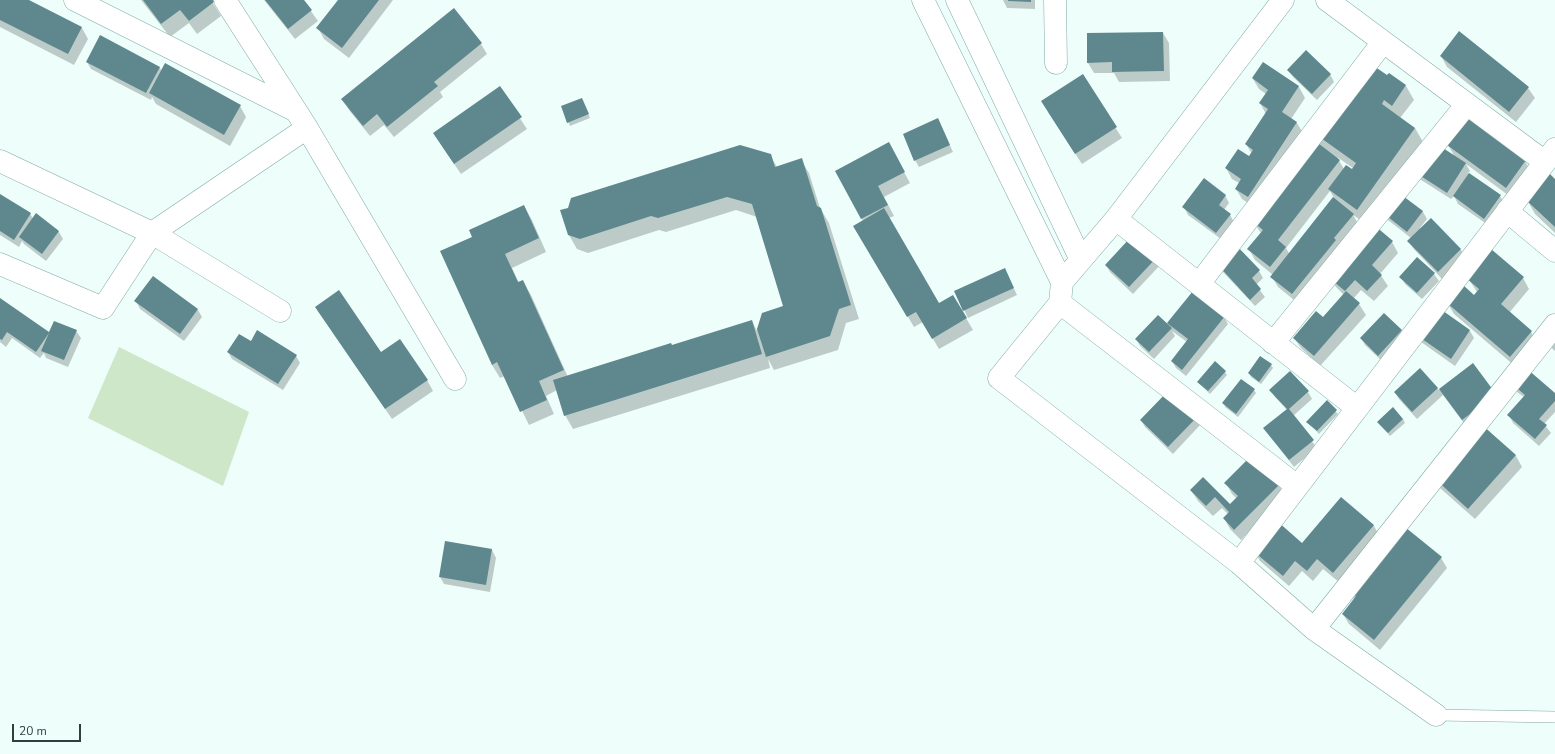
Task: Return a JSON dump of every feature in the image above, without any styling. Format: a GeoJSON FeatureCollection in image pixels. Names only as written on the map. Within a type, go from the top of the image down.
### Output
{"type":"FeatureCollection","features":[{"type":"Feature","properties":{"kind":"street"},"geometry":{"type":"LineString","coordinates":[[75,0],[302,120]]}},
{"type":"Feature","properties":{"kind":"street"},"geometry":{"type":"LineString","coordinates":[[225,0],[302,120],[455,379]]}},
{"type":"Feature","properties":{"kind":"street"},"geometry":{"type":"LineString","coordinates":[[923,0],[1061,293],[1297,486]]}},
{"type":"Feature","properties":{"kind":"street"},"geometry":{"type":"LineString","coordinates":[[957,0],[1082,260]]}},
{"type":"Feature","properties":{"kind":"street"},"geometry":{"type":"LineString","coordinates":[[1055,0],[1056,62]]}},
{"type":"Feature","properties":{"kind":"street"},"geometry":{"type":"LineString","coordinates":[[1283,0],[1116,219],[1082,260],[1061,293],[999,378],[1239,563],[1314,629],[1436,715]]}},
{"type":"Feature","properties":{"kind":"street"},"geometry":{"type":"LineString","coordinates":[[1239,563],[1550,155],[1466,104],[1327,0]]}},
{"type":"Feature","properties":{"kind":"street"},"geometry":{"type":"LineString","coordinates":[[1199,284],[1383,42]]}},
{"type":"Feature","properties":{"kind":"street"},"geometry":{"type":"LineString","coordinates":[[1273,343],[1466,104]]}},
{"type":"Feature","properties":{"kind":"street"},"geometry":{"type":"LineString","coordinates":[[0,264],[103,308],[152,233],[302,120]]}},
{"type":"Feature","properties":{"kind":"street"},"geometry":{"type":"LineString","coordinates":[[0,161],[152,233],[280,311]]}},
{"type":"Feature","properties":{"kind":"street"},"geometry":{"type":"LineString","coordinates":[[1507,211],[1555,251]]}},
{"type":"Feature","properties":{"kind":"street"},"geometry":{"type":"LineString","coordinates":[[1116,219],[1357,408]]}},
{"type":"Feature","properties":{"kind":"street"},"geometry":{"type":"LineString","coordinates":[[1314,629],[1555,325]]}},
{"type":"Feature","properties":{"kind":"lane"},"geometry":{"type":"LineString","coordinates":[[1436,715],[1555,717]]}},
{"type":"Feature","properties":{"kind":"green space"},"geometry":{"type":"Polygon","coordinates":[[[119,347],[249,412],[223,486],[88,418],[119,347]]]}},
{"type":"Feature","properties":{"kind":"building"},"geometry":{"type":"Polygon","coordinates":[[[0,0],[29,0],[82,27],[68,54],[0,20],[0,0]]]}},
{"type":"Feature","properties":{"kind":"building"},"geometry":{"type":"Polygon","coordinates":[[[143,0],[213,0],[214,2],[189,21],[180,10],[161,24],[143,0]]]}},
{"type":"Feature","properties":{"kind":"building"},"geometry":{"type":"Polygon","coordinates":[[[265,0],[304,0],[312,10],[288,29],[265,0]]]}},
{"type":"Feature","properties":{"kind":"building"},"geometry":{"type":"Polygon","coordinates":[[[338,0],[379,0],[342,48],[316,28],[338,0]]]}},
{"type":"Feature","properties":{"kind":"building"},"geometry":{"type":"Polygon","coordinates":[[[1031,0],[1031,2],[1008,1],[1031,0]]]}},
{"type":"Feature","properties":{"kind":"building"},"geometry":{"type":"Polygon","coordinates":[[[454,8],[482,43],[434,82],[438,86],[387,127],[377,114],[363,126],[341,99],[454,8]]]}},
{"type":"Feature","properties":{"kind":"building"},"geometry":{"type":"Polygon","coordinates":[[[1459,31],[1529,87],[1509,112],[1440,56],[1459,31]]]}},
{"type":"Feature","properties":{"kind":"building"},"geometry":{"type":"Polygon","coordinates":[[[1163,32],[1164,71],[1112,72],[1112,62],[1087,63],[1087,33],[1163,32]]]}},
{"type":"Feature","properties":{"kind":"building"},"geometry":{"type":"Polygon","coordinates":[[[100,35],[160,67],[146,93],[86,62],[100,35]]]}},
{"type":"Feature","properties":{"kind":"building"},"geometry":{"type":"Polygon","coordinates":[[[1306,50],[1331,74],[1312,94],[1287,70],[1306,50]]]}},
{"type":"Feature","properties":{"kind":"building"},"geometry":{"type":"Polygon","coordinates":[[[1365,60],[1387,75],[1389,73],[1406,85],[1392,106],[1384,100],[1382,104],[1415,128],[1357,210],[1328,189],[1346,165],[1352,169],[1356,163],[1311,131],[1365,60]]]}},
{"type":"Feature","properties":{"kind":"building"},"geometry":{"type":"Polygon","coordinates":[[[1263,62],[1299,86],[1282,112],[1297,122],[1248,197],[1235,189],[1241,179],[1225,168],[1238,149],[1249,156],[1253,150],[1245,144],[1268,109],[1259,103],[1268,90],[1252,78],[1263,62]]]}},
{"type":"Feature","properties":{"kind":"building"},"geometry":{"type":"Polygon","coordinates":[[[165,63],[241,105],[224,135],[149,93],[165,63]]]}},
{"type":"Feature","properties":{"kind":"building"},"geometry":{"type":"Polygon","coordinates":[[[1083,74],[1117,127],[1075,154],[1041,101],[1083,74]]]}},
{"type":"Feature","properties":{"kind":"building"},"geometry":{"type":"Polygon","coordinates":[[[500,86],[522,117],[454,164],[433,133],[500,86]]]}},
{"type":"Feature","properties":{"kind":"building"},"geometry":{"type":"Polygon","coordinates":[[[582,98],[589,114],[567,123],[561,106],[582,98]]]}},
{"type":"Feature","properties":{"kind":"building"},"geometry":{"type":"Polygon","coordinates":[[[1456,109],[1526,160],[1506,188],[1447,145],[1456,109]]]}},
{"type":"Feature","properties":{"kind":"building"},"geometry":{"type":"Polygon","coordinates":[[[938,118],[950,145],[914,161],[903,134],[938,118]]]}},
{"type":"Feature","properties":{"kind":"building"},"geometry":{"type":"Polygon","coordinates":[[[1305,133],[1340,160],[1278,240],[1286,247],[1270,267],[1247,249],[1263,230],[1251,220],[1305,133]]]}},
{"type":"Feature","properties":{"kind":"building"},"geometry":{"type":"Polygon","coordinates":[[[1429,139],[1466,163],[1447,193],[1410,169],[1429,139]]]}},
{"type":"Feature","properties":{"kind":"building"},"geometry":{"type":"Polygon","coordinates":[[[889,142],[905,172],[878,186],[888,205],[861,219],[835,171],[889,142]]]}},
{"type":"Feature","properties":{"kind":"building"},"geometry":{"type":"Polygon","coordinates":[[[740,145],[771,154],[775,167],[802,158],[817,206],[821,208],[851,305],[839,309],[830,336],[766,357],[757,329],[762,313],[783,306],[752,204],[727,197],[658,218],[651,216],[580,239],[568,235],[560,210],[568,208],[571,198],[740,145]]]}},
{"type":"Feature","properties":{"kind":"building"},"geometry":{"type":"Polygon","coordinates":[[[1469,173],[1501,195],[1484,219],[1453,196],[1469,173]]]}},
{"type":"Feature","properties":{"kind":"building"},"geometry":{"type":"Polygon","coordinates":[[[1550,174],[1555,179],[1555,227],[1526,200],[1550,174]]]}},
{"type":"Feature","properties":{"kind":"building"},"geometry":{"type":"Polygon","coordinates":[[[1204,178],[1226,195],[1219,205],[1231,214],[1216,233],[1182,207],[1204,178]]]}},
{"type":"Feature","properties":{"kind":"building"},"geometry":{"type":"Polygon","coordinates":[[[1399,193],[1423,211],[1407,232],[1383,213],[1399,193]]]}},
{"type":"Feature","properties":{"kind":"building"},"geometry":{"type":"Polygon","coordinates":[[[0,194],[31,213],[14,240],[0,231],[0,194]]]}},
{"type":"Feature","properties":{"kind":"building"},"geometry":{"type":"Polygon","coordinates":[[[1333,197],[1354,214],[1334,238],[1336,240],[1292,294],[1270,277],[1333,197]]]}},
{"type":"Feature","properties":{"kind":"building"},"geometry":{"type":"Polygon","coordinates":[[[524,205],[539,238],[505,254],[518,282],[523,280],[564,370],[539,381],[547,400],[520,412],[497,362],[492,365],[440,251],[472,237],[469,230],[524,205]]]}},
{"type":"Feature","properties":{"kind":"building"},"geometry":{"type":"Polygon","coordinates":[[[884,208],[939,303],[953,295],[967,318],[932,339],[916,312],[907,317],[853,226],[884,208]]]}},
{"type":"Feature","properties":{"kind":"building"},"geometry":{"type":"Polygon","coordinates":[[[36,213],[59,231],[42,254],[19,237],[36,213]]]}},
{"type":"Feature","properties":{"kind":"building"},"geometry":{"type":"Polygon","coordinates":[[[1431,218],[1461,249],[1438,272],[1407,241],[1431,218]]]}},
{"type":"Feature","properties":{"kind":"building"},"geometry":{"type":"Polygon","coordinates":[[[1374,225],[1393,241],[1372,265],[1382,275],[1367,291],[1355,280],[1345,291],[1328,277],[1374,225]]]}},
{"type":"Feature","properties":{"kind":"building"},"geometry":{"type":"Polygon","coordinates":[[[1130,238],[1160,254],[1129,287],[1105,265],[1130,238]]]}},
{"type":"Feature","properties":{"kind":"building"},"geometry":{"type":"Polygon","coordinates":[[[1236,245],[1260,270],[1252,278],[1261,289],[1250,300],[1217,264],[1236,245]]]}},
{"type":"Feature","properties":{"kind":"building"},"geometry":{"type":"Polygon","coordinates":[[[1491,249],[1524,277],[1501,304],[1532,331],[1510,357],[1447,303],[1463,285],[1474,295],[1479,289],[1466,278],[1491,249]]]}},
{"type":"Feature","properties":{"kind":"building"},"geometry":{"type":"Polygon","coordinates":[[[1417,257],[1435,273],[1417,293],[1399,277],[1417,257]]]}},
{"type":"Feature","properties":{"kind":"building"},"geometry":{"type":"Polygon","coordinates":[[[1005,268],[1014,288],[963,311],[954,291],[1005,268]]]}},
{"type":"Feature","properties":{"kind":"building"},"geometry":{"type":"Polygon","coordinates":[[[153,276],[198,309],[180,334],[134,301],[153,276]]]}},
{"type":"Feature","properties":{"kind":"building"},"geometry":{"type":"Polygon","coordinates":[[[339,290],[381,352],[400,339],[428,380],[385,409],[315,307],[339,290]]]}},
{"type":"Feature","properties":{"kind":"building"},"geometry":{"type":"Polygon","coordinates":[[[1193,291],[1225,316],[1182,370],[1171,361],[1188,339],[1167,323],[1193,291]]]}},
{"type":"Feature","properties":{"kind":"building"},"geometry":{"type":"Polygon","coordinates":[[[1346,291],[1360,303],[1314,356],[1293,338],[1316,311],[1323,317],[1346,291]]]}},
{"type":"Feature","properties":{"kind":"building"},"geometry":{"type":"Polygon","coordinates":[[[0,298],[49,332],[54,321],[77,330],[64,360],[41,351],[49,333],[36,352],[7,332],[2,340],[0,339],[0,298]]]}},
{"type":"Feature","properties":{"kind":"building"},"geometry":{"type":"Polygon","coordinates":[[[1429,301],[1470,330],[1451,359],[1409,330],[1429,301]]]}},
{"type":"Feature","properties":{"kind":"building"},"geometry":{"type":"Polygon","coordinates":[[[1384,313],[1402,330],[1378,356],[1360,338],[1384,313]]]}},
{"type":"Feature","properties":{"kind":"building"},"geometry":{"type":"Polygon","coordinates":[[[1158,315],[1172,328],[1149,352],[1135,339],[1158,315]]]}},
{"type":"Feature","properties":{"kind":"building"},"geometry":{"type":"Polygon","coordinates":[[[752,320],[762,354],[564,416],[553,380],[671,343],[672,345],[752,320]]]}},
{"type":"Feature","properties":{"kind":"building"},"geometry":{"type":"Polygon","coordinates":[[[257,330],[297,355],[278,384],[227,352],[239,334],[251,341],[257,330]]]}},
{"type":"Feature","properties":{"kind":"building"},"geometry":{"type":"Polygon","coordinates":[[[1260,356],[1272,364],[1259,382],[1248,373],[1260,356]]]}},
{"type":"Feature","properties":{"kind":"building"},"geometry":{"type":"Polygon","coordinates":[[[1215,361],[1226,371],[1208,391],[1197,382],[1215,361]]]}},
{"type":"Feature","properties":{"kind":"building"},"geometry":{"type":"Polygon","coordinates":[[[1473,363],[1496,394],[1462,420],[1439,389],[1473,363]]]}},
{"type":"Feature","properties":{"kind":"building"},"geometry":{"type":"Polygon","coordinates":[[[1420,368],[1438,388],[1412,412],[1394,392],[1420,368]]]}},
{"type":"Feature","properties":{"kind":"building"},"geometry":{"type":"Polygon","coordinates":[[[1526,368],[1555,393],[1555,401],[1539,419],[1547,425],[1535,439],[1507,415],[1525,395],[1512,384],[1526,368]]]}},
{"type":"Feature","properties":{"kind":"building"},"geometry":{"type":"Polygon","coordinates":[[[1290,371],[1309,391],[1289,409],[1314,440],[1289,460],[1263,428],[1287,409],[1269,390],[1290,371]]]}},
{"type":"Feature","properties":{"kind":"building"},"geometry":{"type":"Polygon","coordinates":[[[1241,379],[1255,389],[1236,414],[1222,403],[1241,379]]]}},
{"type":"Feature","properties":{"kind":"building"},"geometry":{"type":"Polygon","coordinates":[[[1170,389],[1198,416],[1168,447],[1140,420],[1170,389]]]}},
{"type":"Feature","properties":{"kind":"building"},"geometry":{"type":"Polygon","coordinates":[[[1327,400],[1337,410],[1317,431],[1306,422],[1327,400]]]}},
{"type":"Feature","properties":{"kind":"building"},"geometry":{"type":"Polygon","coordinates":[[[1393,407],[1403,419],[1388,433],[1377,422],[1393,407]]]}},
{"type":"Feature","properties":{"kind":"building"},"geometry":{"type":"Polygon","coordinates":[[[1481,424],[1516,455],[1468,509],[1433,477],[1481,424]]]}},
{"type":"Feature","properties":{"kind":"building"},"geometry":{"type":"Polygon","coordinates":[[[1251,456],[1280,484],[1234,530],[1223,518],[1229,512],[1215,497],[1206,506],[1190,490],[1203,477],[1230,504],[1238,496],[1224,483],[1251,456]]]}},
{"type":"Feature","properties":{"kind":"building"},"geometry":{"type":"Polygon","coordinates":[[[1341,497],[1374,525],[1333,573],[1317,559],[1307,571],[1295,561],[1283,576],[1253,551],[1277,521],[1302,543],[1341,497]]]}},
{"type":"Feature","properties":{"kind":"building"},"geometry":{"type":"Polygon","coordinates":[[[1400,523],[1442,557],[1374,640],[1342,614],[1356,596],[1347,588],[1400,523]]]}},
{"type":"Feature","properties":{"kind":"building"},"geometry":{"type":"Polygon","coordinates":[[[445,541],[492,549],[486,585],[439,577],[445,541]]]}}]}
